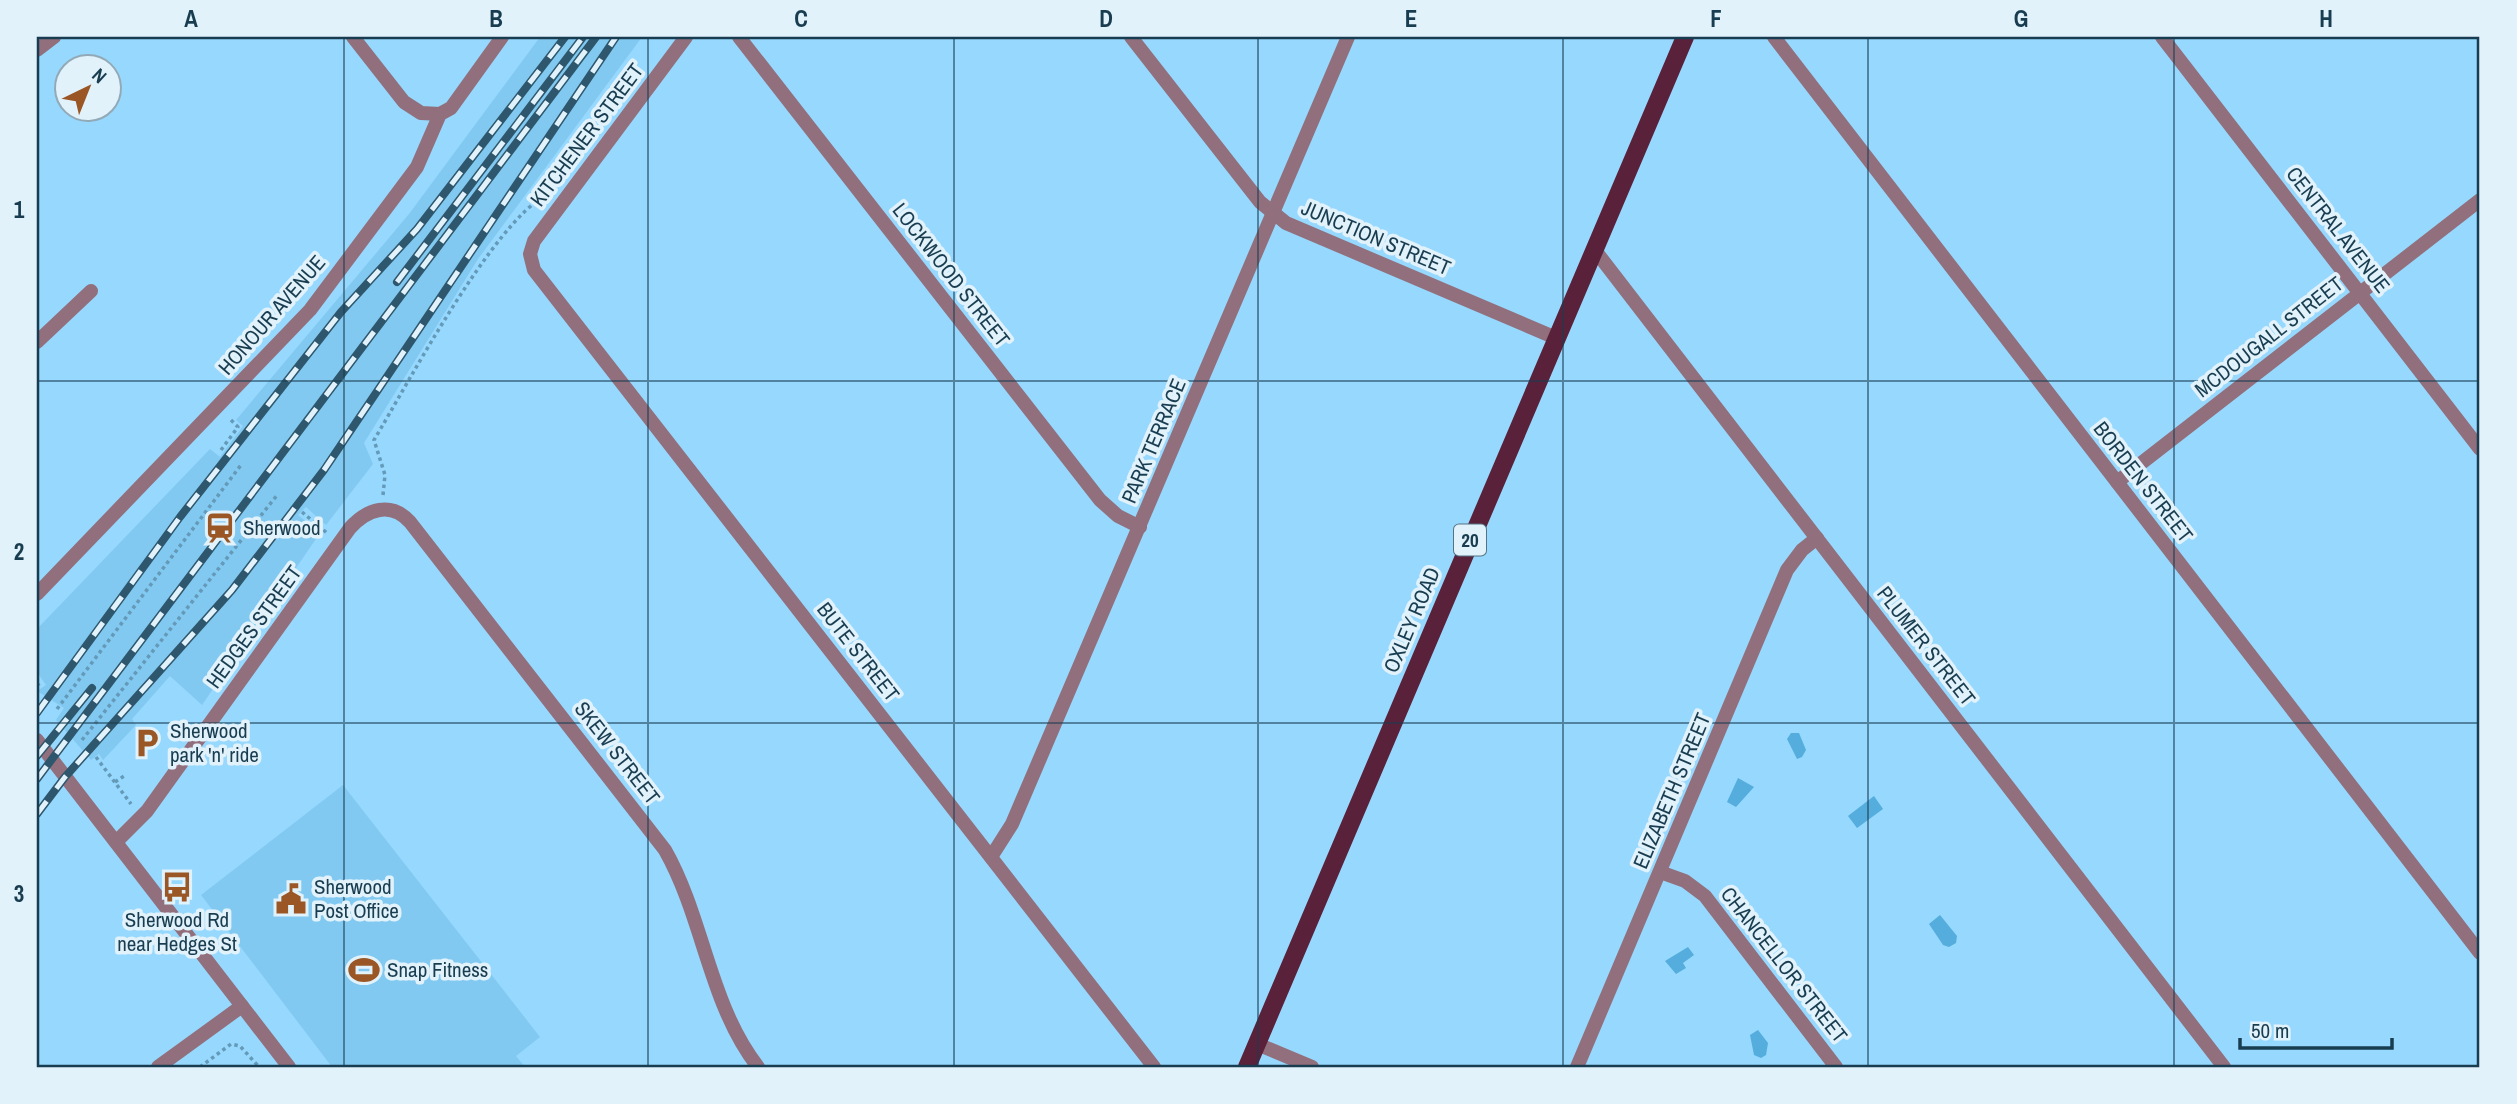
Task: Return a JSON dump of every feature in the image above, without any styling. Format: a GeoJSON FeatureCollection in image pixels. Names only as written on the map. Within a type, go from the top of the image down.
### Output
{"type":"FeatureCollection","features":[{"type":"Feature","properties":{"kind":"main road","name":"OXLEY ROAD"},"geometry":{"type":"LineString","coordinates":[[1247,1067],[1685,37]]}},
{"type":"Feature","properties":{"kind":"street"},"geometry":{"type":"LineString","coordinates":[[37,50],[54,37]]}},
{"type":"Feature","properties":{"kind":"street"},"geometry":{"type":"LineString","coordinates":[[353,37],[404,102],[421,113],[440,114]]}},
{"type":"Feature","properties":{"kind":"street","name":"HONOUR AVENUE"},"geometry":{"type":"LineString","coordinates":[[37,594],[310,310],[417,167],[440,114],[451,107],[502,37]]}},
{"type":"Feature","properties":{"kind":"street","name":"KITCHENER STREET"},"geometry":{"type":"LineString","coordinates":[[531,262],[534,241],[686,37]]}},
{"type":"Feature","properties":{"kind":"street","name":"LOCKWOOD STREET"},"geometry":{"type":"LineString","coordinates":[[739,37],[1100,500],[1118,516],[1140,527]]}},
{"type":"Feature","properties":{"kind":"street","name":"JUNCTION STREET"},"geometry":{"type":"LineString","coordinates":[[1131,37],[1260,202],[1286,223],[1556,338]]}},
{"type":"Feature","properties":{"kind":"street","name":"PARK TERRACE"},"geometry":{"type":"LineString","coordinates":[[991,858],[1012,824],[1348,37]]}},
{"type":"Feature","properties":{"kind":"street","name":"BORDEN STREET"},"geometry":{"type":"LineString","coordinates":[[1774,37],[2480,953]]}},
{"type":"Feature","properties":{"kind":"street","name":"CENTRAL AVENUE"},"geometry":{"type":"LineString","coordinates":[[2162,37],[2480,449]]}},
{"type":"Feature","properties":{"kind":"street","name":"MCDOUGALL STREET"},"geometry":{"type":"LineString","coordinates":[[2117,482],[2480,200]]}},
{"type":"Feature","properties":{"kind":"street","name":"PLUMER STREET"},"geometry":{"type":"LineString","coordinates":[[1594,250],[2224,1067]]}},
{"type":"Feature","properties":{"kind":"street","name":"BUTE STREET"},"geometry":{"type":"LineString","coordinates":[[531,262],[548,290],[1154,1067]]}},
{"type":"Feature","properties":{"kind":"street"},"geometry":{"type":"LineString","coordinates":[[37,342],[91,291]]}},
{"type":"Feature","properties":{"kind":"street","name":"HEDGES STREET"},"geometry":{"type":"LineString","coordinates":[[116,842],[147,811],[350,528],[363,515],[381,509]]}},
{"type":"Feature","properties":{"kind":"street","name":"SKEW STREET"},"geometry":{"type":"LineString","coordinates":[[381,509],[399,513],[410,522],[665,850],[678,876],[731,1027],[758,1067]]}},
{"type":"Feature","properties":{"kind":"street","name":"ELIZABETH STREET"},"geometry":{"type":"LineString","coordinates":[[1577,1067],[1787,570],[1802,550],[1817,538]]}},
{"type":"Feature","properties":{"kind":"street"},"geometry":{"type":"LineString","coordinates":[[37,740],[289,1067]]}},
{"type":"Feature","properties":{"kind":"street","name":"CHANCELLOR STREET"},"geometry":{"type":"LineString","coordinates":[[1661,872],[1685,881],[1705,896],[1836,1067]]}},
{"type":"Feature","properties":{"kind":"street"},"geometry":{"type":"LineString","coordinates":[[158,1067],[242,1006]]}},
{"type":"Feature","properties":{"kind":"street"},"geometry":{"type":"LineString","coordinates":[[1257,1044],[1312,1067]]}},
{"type":"Feature","properties":{"kind":"path"},"geometry":{"type":"LineString","coordinates":[[381,509],[385,475],[374,440],[481,265],[511,228],[545,195],[573,190]]}},
{"type":"Feature","properties":{"kind":"path"},"geometry":{"type":"LineString","coordinates":[[221,450],[238,427]]}},
{"type":"Feature","properties":{"kind":"path"},"geometry":{"type":"LineString","coordinates":[[57,709],[241,466]]}},
{"type":"Feature","properties":{"kind":"path"},"geometry":{"type":"LineString","coordinates":[[82,740],[278,494]]}},
{"type":"Feature","properties":{"kind":"path"},"geometry":{"type":"LineString","coordinates":[[302,512],[324,529]]}},
{"type":"Feature","properties":{"kind":"path"},"geometry":{"type":"LineString","coordinates":[[96,757],[131,804]]}},
{"type":"Feature","properties":{"kind":"path"},"geometry":{"type":"LineString","coordinates":[[115,782],[124,776]]}},
{"type":"Feature","properties":{"kind":"path"},"geometry":{"type":"LineString","coordinates":[[200,1067],[231,1044],[240,1046],[259,1067]]}},
{"type":"Feature","properties":{"kind":"shaded area"},"geometry":{"type":"Polygon","coordinates":[[[540,37],[642,37],[478,259],[364,443],[373,464],[326,525],[306,507],[298,515],[320,533],[202,705],[170,676],[132,719],[136,725],[103,760],[99,754],[91,760],[56,720],[64,708],[37,691],[46,685],[37,672],[37,629],[210,449],[220,457],[243,426],[236,420],[409,214],[540,37]]]}},
{"type":"Feature","properties":{"kind":"shaded area"},"geometry":{"type":"Polygon","coordinates":[[[1791,733],[1799,733],[1806,750],[1802,757],[1797,759],[1787,739],[1791,733]]]}},
{"type":"Feature","properties":{"kind":"shaded area"},"geometry":{"type":"Polygon","coordinates":[[[1738,778],[1754,787],[1736,807],[1727,802],[1738,778]]]}},
{"type":"Feature","properties":{"kind":"shaded area"},"geometry":{"type":"Polygon","coordinates":[[[343,785],[540,1037],[516,1056],[525,1067],[332,1067],[201,895],[343,785]]]}},
{"type":"Feature","properties":{"kind":"shaded area"},"geometry":{"type":"Polygon","coordinates":[[[1874,796],[1883,809],[1857,828],[1848,816],[1874,796]]]}},
{"type":"Feature","properties":{"kind":"shaded area"},"geometry":{"type":"Polygon","coordinates":[[[1940,915],[1957,936],[1956,943],[1949,947],[1943,945],[1929,924],[1940,915]]]}},
{"type":"Feature","properties":{"kind":"shaded area"},"geometry":{"type":"Polygon","coordinates":[[[1688,947],[1694,955],[1683,963],[1686,968],[1676,974],[1665,961],[1688,947]]]}},
{"type":"Feature","properties":{"kind":"shaded area"},"geometry":{"type":"Polygon","coordinates":[[[1758,1030],[1768,1043],[1766,1055],[1761,1058],[1754,1055],[1750,1035],[1758,1030]]]}},
{"type":"Feature","properties":{"kind":"railway"},"geometry":{"type":"LineString","coordinates":[[37,713],[180,517],[341,312],[417,229],[565,37]]}},
{"type":"Feature","properties":{"kind":"railway"},"geometry":{"type":"LineString","coordinates":[[397,282],[583,37]]}},
{"type":"Feature","properties":{"kind":"railway"},"geometry":{"type":"LineString","coordinates":[[37,779],[596,37]]}},
{"type":"Feature","properties":{"kind":"railway"},"geometry":{"type":"LineString","coordinates":[[37,814],[65,777],[232,590],[324,470],[616,37]]}},
{"type":"Feature","properties":{"kind":"railway"},"geometry":{"type":"LineString","coordinates":[[37,756],[92,688]]}},
{"type":"Feature","properties":{"kind":"place","name":"Sherwood"},"geometry":{"type":"Point","coordinates":[220,528]}},
{"type":"Feature","properties":{"kind":"place","name":"Sherwood park 'n' ride"},"geometry":{"type":"Point","coordinates":[147,743]}},
{"type":"Feature","properties":{"kind":"place","name":"Sherwood Rd near Hedges St"},"geometry":{"type":"Point","coordinates":[177,887]}},
{"type":"Feature","properties":{"kind":"place","name":"Sherwood Post Office"},"geometry":{"type":"Point","coordinates":[291,899]}},
{"type":"Feature","properties":{"kind":"place","name":"Snap Fitness"},"geometry":{"type":"Point","coordinates":[364,970]}}]}
